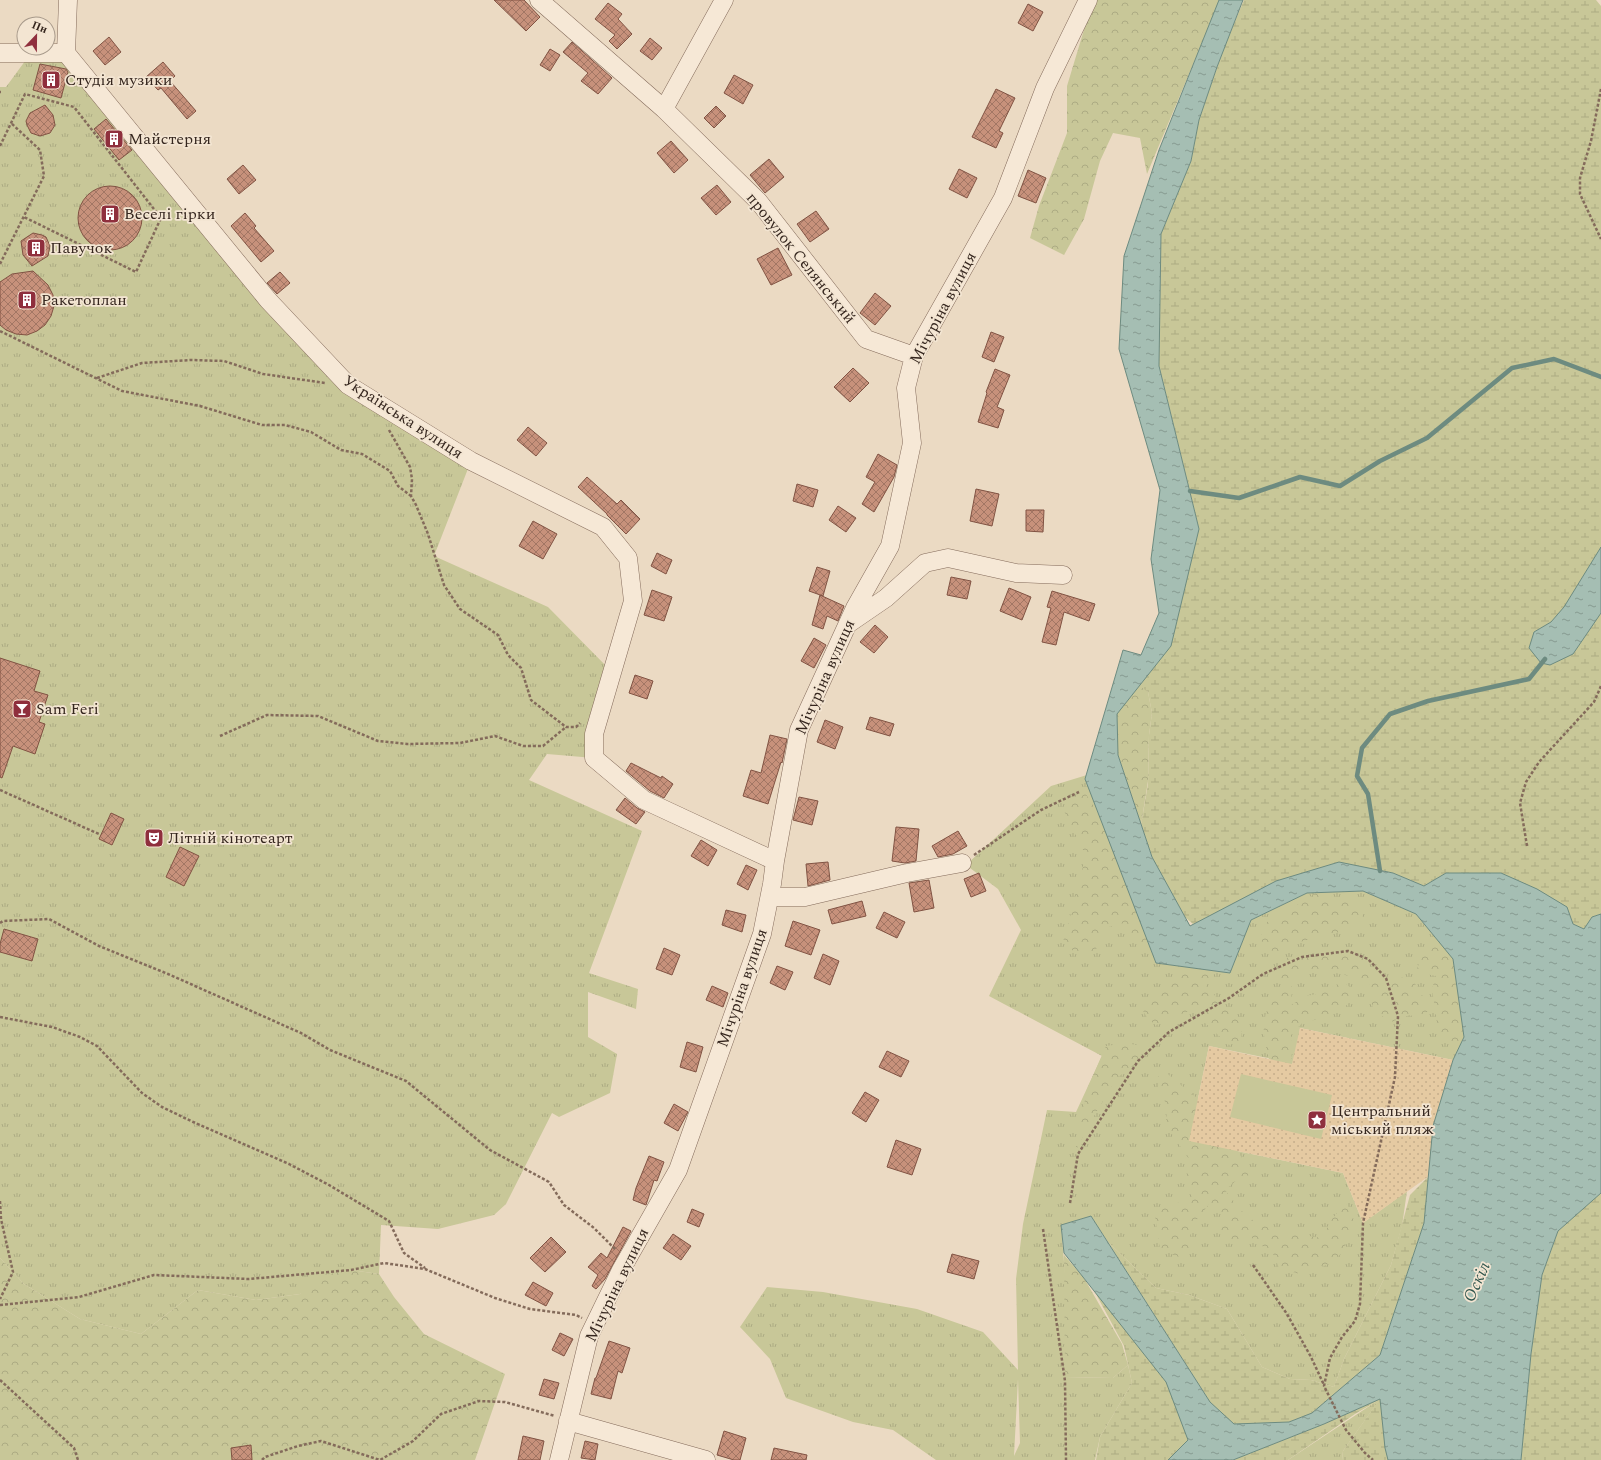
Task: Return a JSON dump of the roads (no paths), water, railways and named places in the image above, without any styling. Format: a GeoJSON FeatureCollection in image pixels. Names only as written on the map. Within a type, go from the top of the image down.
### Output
{"type":"FeatureCollection","features":[{"type":"Feature","properties":{"kind":"street"},"geometry":{"type":"LineString","coordinates":[[0,53],[66,53],[68,0]]}},
{"type":"Feature","properties":{"kind":"street","name":"провулок Селянський"},"geometry":{"type":"LineString","coordinates":[[539,0],[664,109],[759,202],[866,339],[914,356]]}},
{"type":"Feature","properties":{"kind":"street"},"geometry":{"type":"LineString","coordinates":[[664,109],[724,0]]}},
{"type":"Feature","properties":{"kind":"street","name":"Мічуріна вулиця"},"geometry":{"type":"LineString","coordinates":[[559,1460],[589,1336],[627,1260],[678,1170],[762,934],[770,897],[775,861],[799,730],[847,624],[890,546],[912,443],[906,388],[914,356],[1003,198],[1045,88],[1088,0]]}},
{"type":"Feature","properties":{"kind":"street","name":"Українська вулиця"},"geometry":{"type":"LineString","coordinates":[[66,53],[268,300],[348,385],[471,461],[604,527],[628,558],[633,601],[587,728],[594,758],[644,800],[775,861]]}},
{"type":"Feature","properties":{"kind":"street"},"geometry":{"type":"LineString","coordinates":[[847,624],[886,598],[925,563],[948,558],[1016,573],[1063,575]]}},
{"type":"Feature","properties":{"kind":"street"},"geometry":{"type":"LineString","coordinates":[[770,897],[805,897],[908,873],[962,863]]}},
{"type":"Feature","properties":{"kind":"street"},"geometry":{"type":"LineString","coordinates":[[568,1420],[706,1460]]}},
{"type":"Feature","properties":{"kind":"water","name":"Оскіл"},"geometry":{"type":"Polygon","coordinates":[[[1219,0],[1243,0],[1217,67],[1199,120],[1191,161],[1161,234],[1159,366],[1199,529],[1171,646],[1117,714],[1118,755],[1152,857],[1190,926],[1276,881],[1339,862],[1393,873],[1424,886],[1446,873],[1501,873],[1537,889],[1567,907],[1573,924],[1584,929],[1592,917],[1601,914],[1601,1193],[1558,1231],[1542,1275],[1531,1354],[1521,1460],[1388,1460],[1385,1448],[1380,1399],[1324,1424],[1233,1460],[1168,1460],[1188,1440],[1166,1382],[1064,1253],[1061,1225],[1091,1216],[1210,1402],[1234,1424],[1289,1422],[1312,1413],[1380,1355],[1424,1223],[1433,1126],[1453,1060],[1464,1037],[1453,959],[1416,914],[1363,891],[1307,893],[1251,920],[1230,973],[1156,963],[1085,779],[1123,650],[1141,655],[1159,613],[1151,559],[1160,490],[1119,349],[1124,256],[1159,150],[1219,0]]]}},
{"type":"Feature","properties":{"kind":"water"},"geometry":{"type":"Polygon","coordinates":[[[1601,547],[1601,613],[1573,654],[1550,665],[1541,663],[1529,648],[1534,632],[1551,622],[1564,607],[1601,547]]]}},
{"type":"Feature","properties":{"kind":"waterway"},"geometry":{"type":"LineString","coordinates":[[1190,491],[1239,498],[1300,477],[1340,486],[1380,461],[1427,438],[1512,368],[1554,359],[1601,377]]}},
{"type":"Feature","properties":{"kind":"waterway"},"geometry":{"type":"LineString","coordinates":[[1380,871],[1368,794],[1357,776],[1362,748],[1390,714],[1428,701],[1529,679],[1545,659]]}},
{"type":"Feature","properties":{"kind":"place","name":"Студія музики"},"geometry":{"type":"Point","coordinates":[51,80]}},
{"type":"Feature","properties":{"kind":"place","name":"Майстерня"},"geometry":{"type":"Point","coordinates":[114,139]}},
{"type":"Feature","properties":{"kind":"place","name":"Веселі гірки"},"geometry":{"type":"Point","coordinates":[110,214]}},
{"type":"Feature","properties":{"kind":"place","name":"Павучок"},"geometry":{"type":"Point","coordinates":[36,248]}},
{"type":"Feature","properties":{"kind":"place","name":"Ракетоплан"},"geometry":{"type":"Point","coordinates":[27,300]}},
{"type":"Feature","properties":{"kind":"place","name":"Sam Feri"},"geometry":{"type":"Point","coordinates":[22,709]}},
{"type":"Feature","properties":{"kind":"place","name":"Літній кінотеарт"},"geometry":{"type":"Point","coordinates":[154,838]}},
{"type":"Feature","properties":{"kind":"place","name":"Центральний міський пляж"},"geometry":{"type":"Point","coordinates":[1317,1120]}}]}
